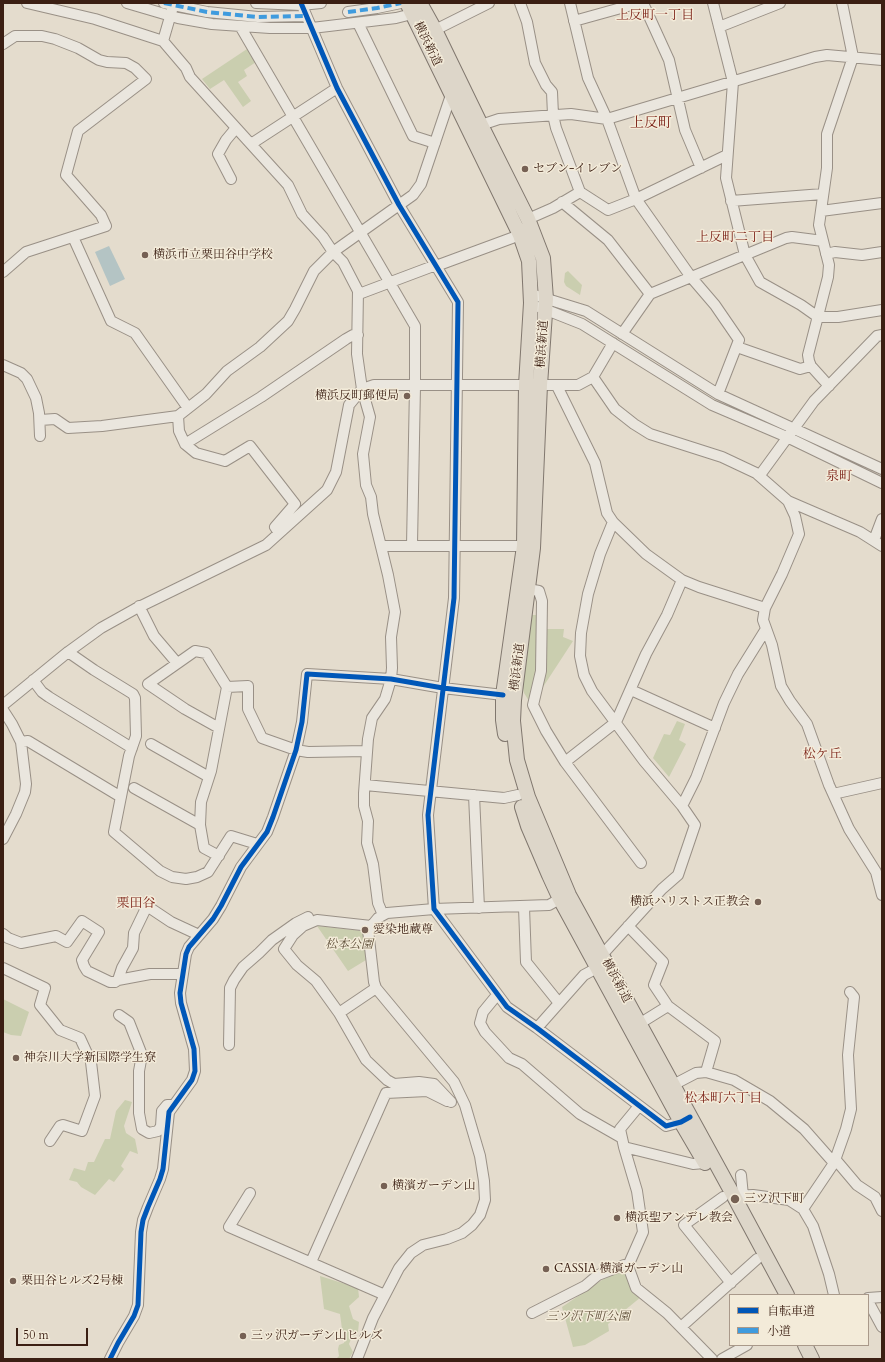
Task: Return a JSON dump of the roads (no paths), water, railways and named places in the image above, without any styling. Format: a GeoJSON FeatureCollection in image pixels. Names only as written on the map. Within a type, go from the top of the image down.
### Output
{"type":"FeatureCollection","features":[{"type":"Feature","properties":{"kind":"highway","name":"横浜新道"},"geometry":{"type":"LineString","coordinates":[[413,7],[435,30],[528,219],[543,258],[546,305],[533,385],[524,546],[503,695],[503,720],[512,772],[528,826],[548,876],[565,897]]}},
{"type":"Feature","properties":{"kind":"highway","name":"横浜新道"},"geometry":{"type":"LineString","coordinates":[[413,7],[451,95],[520,235],[529,261],[533,385],[533,548],[513,721],[517,760],[530,806],[565,897],[685,1119],[734,1196],[785,1294]]}},
{"type":"Feature","properties":{"kind":"highway","name":"横浜新道"},"geometry":{"type":"LineString","coordinates":[[600,961],[639,1024],[673,1085],[685,1119],[704,1163],[734,1196],[757,1259],[776,1294]]}},
{"type":"Feature","properties":{"kind":"highway"},"geometry":{"type":"LineString","coordinates":[[806,1346],[812,1359]]}},
{"type":"Feature","properties":{"kind":"highway"},"geometry":{"type":"LineString","coordinates":[[814,1346],[821,1359]]}},
{"type":"Feature","properties":{"kind":"street"},"geometry":{"type":"LineString","coordinates":[[29,3],[96,19],[163,41],[186,68],[190,77],[288,185],[302,214],[343,262],[359,294],[357,354],[362,390],[370,417],[363,454],[366,485],[371,497],[373,514],[388,575],[395,612],[390,637],[392,668],[391,679],[385,698],[372,718],[367,751],[364,806],[368,821],[368,843],[373,864],[378,903],[383,915]]}},
{"type":"Feature","properties":{"kind":"street"},"geometry":{"type":"LineString","coordinates":[[127,3],[229,14],[258,16],[306,16]]}},
{"type":"Feature","properties":{"kind":"street"},"geometry":{"type":"LineString","coordinates":[[256,3],[321,3]]}},
{"type":"Feature","properties":{"kind":"street"},"geometry":{"type":"LineString","coordinates":[[348,12],[401,3]]}},
{"type":"Feature","properties":{"kind":"street"},"geometry":{"type":"LineString","coordinates":[[435,30],[489,3]]}},
{"type":"Feature","properties":{"kind":"street"},"geometry":{"type":"LineString","coordinates":[[520,3],[527,22],[535,63],[546,85],[552,92],[553,115],[556,128],[580,192],[608,210],[636,199],[727,155]]}},
{"type":"Feature","properties":{"kind":"street"},"geometry":{"type":"LineString","coordinates":[[570,3],[588,78],[607,119],[636,199],[691,277],[715,305],[739,340],[738,347],[718,394]]}},
{"type":"Feature","properties":{"kind":"street"},"geometry":{"type":"LineString","coordinates":[[574,22],[639,3]]}},
{"type":"Feature","properties":{"kind":"street"},"geometry":{"type":"LineString","coordinates":[[643,3],[669,60],[685,130],[701,168]]}},
{"type":"Feature","properties":{"kind":"street"},"geometry":{"type":"LineString","coordinates":[[713,3],[733,82],[726,178],[745,255],[760,282],[801,305],[818,317],[838,317],[882,310]]}},
{"type":"Feature","properties":{"kind":"street"},"geometry":{"type":"LineString","coordinates":[[719,27],[780,3]]}},
{"type":"Feature","properties":{"kind":"street"},"geometry":{"type":"LineString","coordinates":[[829,386],[811,366],[808,355],[828,278],[829,265],[819,225],[827,168],[827,134],[853,57],[842,3]]}},
{"type":"Feature","properties":{"kind":"street"},"geometry":{"type":"LineString","coordinates":[[301,4],[337,88],[399,205],[458,302],[456,546],[454,598],[428,814],[434,909],[507,1007],[666,1126],[685,1119]]}},
{"type":"Feature","properties":{"kind":"street"},"geometry":{"type":"LineString","coordinates":[[170,7],[212,24],[270,28],[312,28],[396,18],[413,7]]}},
{"type":"Feature","properties":{"kind":"street"},"geometry":{"type":"LineString","coordinates":[[163,41],[170,7]]}},
{"type":"Feature","properties":{"kind":"street"},"geometry":{"type":"LineString","coordinates":[[358,23],[413,136],[435,143]]}},
{"type":"Feature","properties":{"kind":"street"},"geometry":{"type":"LineString","coordinates":[[240,26],[415,326],[416,386],[412,545]]}},
{"type":"Feature","properties":{"kind":"street"},"geometry":{"type":"LineString","coordinates":[[3,44],[15,36],[42,36],[55,38],[78,48],[99,60],[107,62],[126,62],[135,68],[146,79],[78,131],[66,175],[102,215],[106,226],[26,252],[3,272]]}},
{"type":"Feature","properties":{"kind":"street"},"geometry":{"type":"LineString","coordinates":[[481,125],[499,119],[571,114],[607,119],[815,57],[827,55],[882,60]]}},
{"type":"Feature","properties":{"kind":"street"},"geometry":{"type":"LineString","coordinates":[[251,144],[337,88]]}},
{"type":"Feature","properties":{"kind":"street"},"geometry":{"type":"LineString","coordinates":[[40,420],[55,419],[68,428],[102,426],[178,416],[206,394],[227,371],[260,347],[288,321],[314,271],[333,252],[413,195],[421,184],[451,95]]}},
{"type":"Feature","properties":{"kind":"street"},"geometry":{"type":"LineString","coordinates":[[231,179],[218,154],[226,140],[236,128]]}},
{"type":"Feature","properties":{"kind":"street"},"geometry":{"type":"LineString","coordinates":[[528,219],[580,192]]}},
{"type":"Feature","properties":{"kind":"street"},"geometry":{"type":"LineString","coordinates":[[731,201],[823,194]]}},
{"type":"Feature","properties":{"kind":"street"},"geometry":{"type":"LineString","coordinates":[[562,202],[608,240],[650,294]]}},
{"type":"Feature","properties":{"kind":"street"},"geometry":{"type":"LineString","coordinates":[[821,212],[882,203]]}},
{"type":"Feature","properties":{"kind":"street"},"geometry":{"type":"LineString","coordinates":[[359,294],[520,235]]}},
{"type":"Feature","properties":{"kind":"street"},"geometry":{"type":"LineString","coordinates":[[73,237],[111,321],[135,333],[188,408]]}},
{"type":"Feature","properties":{"kind":"street"},"geometry":{"type":"LineString","coordinates":[[622,334],[650,294],[786,238],[792,237],[823,241]]}},
{"type":"Feature","properties":{"kind":"street"},"geometry":{"type":"LineString","coordinates":[[826,254],[835,252],[862,255],[882,252]]}},
{"type":"Feature","properties":{"kind":"street"},"geometry":{"type":"LineString","coordinates":[[531,299],[546,305],[582,324],[712,405],[787,437],[882,483]]}},
{"type":"Feature","properties":{"kind":"street"},"geometry":{"type":"LineString","coordinates":[[546,305],[586,311],[718,394],[882,469]]}},
{"type":"Feature","properties":{"kind":"street"},"geometry":{"type":"LineString","coordinates":[[185,444],[261,397],[346,339],[353,335],[358,335]]}},
{"type":"Feature","properties":{"kind":"street"},"geometry":{"type":"LineString","coordinates":[[760,475],[814,401],[877,336],[882,335]]}},
{"type":"Feature","properties":{"kind":"street"},"geometry":{"type":"LineString","coordinates":[[3,705],[68,652],[101,628],[139,606],[266,545],[327,490],[336,472],[349,406],[362,390],[374,385],[578,385],[593,377],[613,343]]}},
{"type":"Feature","properties":{"kind":"street"},"geometry":{"type":"LineString","coordinates":[[738,347],[800,369],[811,366]]}},
{"type":"Feature","properties":{"kind":"street"},"geometry":{"type":"LineString","coordinates":[[3,365],[21,373],[27,379],[36,398],[40,413],[40,436]]}},
{"type":"Feature","properties":{"kind":"street"},"geometry":{"type":"LineString","coordinates":[[593,377],[614,409],[650,434],[722,458],[760,475],[788,501],[860,532],[878,543],[882,519]]}},
{"type":"Feature","properties":{"kind":"street"},"geometry":{"type":"LineString","coordinates":[[557,386],[596,462],[607,513],[612,522],[646,554],[682,580],[765,608]]}},
{"type":"Feature","properties":{"kind":"street"},"geometry":{"type":"LineString","coordinates":[[178,416],[179,431],[185,444],[196,453],[225,460],[250,446],[295,504],[275,527],[279,533]]}},
{"type":"Feature","properties":{"kind":"street"},"geometry":{"type":"LineString","coordinates":[[788,501],[795,516],[799,534],[782,574],[765,608],[763,620],[772,645],[781,686],[807,724],[833,794],[849,829],[876,872],[882,895]]}},
{"type":"Feature","properties":{"kind":"street"},"geometry":{"type":"LineString","coordinates":[[537,1028],[584,976],[600,961],[628,926],[662,889],[678,875],[695,825],[682,806],[644,761],[592,691],[584,675],[580,656],[581,633],[588,594],[600,554],[612,522]]}},
{"type":"Feature","properties":{"kind":"street"},"geometry":{"type":"LineString","coordinates":[[381,546],[524,546]]}},
{"type":"Feature","properties":{"kind":"street"},"geometry":{"type":"LineString","coordinates":[[565,762],[616,722],[646,654],[667,615],[682,580]]}},
{"type":"Feature","properties":{"kind":"street"},"geometry":{"type":"LineString","coordinates":[[528,589],[539,591],[542,601],[540,671],[533,705],[565,762],[641,863]]}},
{"type":"Feature","properties":{"kind":"street"},"geometry":{"type":"LineString","coordinates":[[139,606],[154,636],[177,663]]}},
{"type":"Feature","properties":{"kind":"street"},"geometry":{"type":"LineString","coordinates":[[682,806],[696,778],[724,703],[738,674],[766,629]]}},
{"type":"Feature","properties":{"kind":"street"},"geometry":{"type":"LineString","coordinates":[[219,856],[204,848],[200,825],[201,802],[209,777],[227,687],[206,653],[195,651],[141,690],[135,698],[136,736],[129,756],[114,832],[160,871],[172,877],[186,879],[197,877],[208,872],[219,856],[231,836],[258,844]]}},
{"type":"Feature","properties":{"kind":"street"},"geometry":{"type":"LineString","coordinates":[[68,652],[141,690],[185,709],[218,728]]}},
{"type":"Feature","properties":{"kind":"street"},"geometry":{"type":"LineString","coordinates":[[110,1359],[134,1316],[138,1305],[141,1232],[148,1207],[163,1170],[169,1112],[192,1080],[195,1071],[194,1049],[181,1003],[180,993],[186,954],[189,947],[221,906],[241,867],[267,832],[274,818],[296,750],[302,722],[307,674],[391,679],[443,688],[503,695]]}},
{"type":"Feature","properties":{"kind":"street"},"geometry":{"type":"LineString","coordinates":[[33,680],[42,692],[49,698],[132,748]]}},
{"type":"Feature","properties":{"kind":"street"},"geometry":{"type":"LineString","coordinates":[[227,687],[248,686],[248,709],[262,738],[296,750],[308,752],[367,751]]}},
{"type":"Feature","properties":{"kind":"street"},"geometry":{"type":"LineString","coordinates":[[631,690],[715,728]]}},
{"type":"Feature","properties":{"kind":"street"},"geometry":{"type":"LineString","coordinates":[[3,710],[21,742],[26,775],[25,792],[3,839]]}},
{"type":"Feature","properties":{"kind":"street"},"geometry":{"type":"LineString","coordinates":[[21,742],[28,740],[121,797]]}},
{"type":"Feature","properties":{"kind":"street"},"geometry":{"type":"LineString","coordinates":[[151,744],[209,777]]}},
{"type":"Feature","properties":{"kind":"street"},"geometry":{"type":"LineString","coordinates":[[833,794],[882,783]]}},
{"type":"Feature","properties":{"kind":"street"},"geometry":{"type":"LineString","coordinates":[[365,785],[504,798],[518,795]]}},
{"type":"Feature","properties":{"kind":"street"},"geometry":{"type":"LineString","coordinates":[[134,788],[200,825]]}},
{"type":"Feature","properties":{"kind":"street"},"geometry":{"type":"LineString","coordinates":[[474,795],[478,908]]}},
{"type":"Feature","properties":{"kind":"street"},"geometry":{"type":"LineString","coordinates":[[357,1359],[373,1318],[399,1268],[411,1253],[423,1244],[447,1239],[462,1233],[472,1225],[480,1215],[486,1200],[480,1156],[465,1105],[454,1082],[376,988],[368,930],[372,924],[387,913],[434,909],[549,905],[565,897]]}},
{"type":"Feature","properties":{"kind":"street"},"geometry":{"type":"LineString","coordinates":[[118,980],[122,968],[133,948],[134,933],[147,906],[171,922],[199,935]]}},
{"type":"Feature","properties":{"kind":"street"},"geometry":{"type":"LineString","coordinates":[[524,906],[526,962],[559,1003]]}},
{"type":"Feature","properties":{"kind":"street"},"geometry":{"type":"LineString","coordinates":[[228,1045],[230,988],[243,968],[272,940],[296,923],[314,914],[330,915],[372,924]]}},
{"type":"Feature","properties":{"kind":"street"},"geometry":{"type":"LineString","coordinates":[[372,924],[317,920],[303,926],[293,935],[284,949],[297,965],[316,981],[339,1013],[366,1060],[387,1080],[394,1084],[419,1082],[434,1084],[451,1102]]}},
{"type":"Feature","properties":{"kind":"street"},"geometry":{"type":"LineString","coordinates":[[3,934],[8,938],[21,943],[56,936],[67,942],[82,921],[99,932],[82,960],[87,971],[105,980],[115,982],[118,980],[150,974],[182,974]]}},
{"type":"Feature","properties":{"kind":"street"},"geometry":{"type":"LineString","coordinates":[[628,926],[663,962],[654,985],[668,1006],[715,1041],[706,1072]]}},
{"type":"Feature","properties":{"kind":"street"},"geometry":{"type":"LineString","coordinates":[[3,968],[45,988],[40,1006],[60,1030],[80,1038],[91,1062],[95,1096],[82,1131],[63,1125],[60,1126],[50,1141]]}},
{"type":"Feature","properties":{"kind":"street"},"geometry":{"type":"LineString","coordinates":[[339,1013],[376,988]]}},
{"type":"Feature","properties":{"kind":"street"},"geometry":{"type":"LineString","coordinates":[[803,1210],[834,1161],[846,1129],[851,1109],[848,1055],[854,997],[850,992]]}},
{"type":"Feature","properties":{"kind":"street"},"geometry":{"type":"LineString","coordinates":[[497,995],[484,1012],[480,1023],[485,1032],[509,1058],[522,1064],[580,1114],[623,1142],[693,1164],[704,1163]]}},
{"type":"Feature","properties":{"kind":"street"},"geometry":{"type":"LineString","coordinates":[[639,1024],[668,1006]]}},
{"type":"Feature","properties":{"kind":"street"},"geometry":{"type":"LineString","coordinates":[[119,1015],[129,1022],[142,1055],[139,1071],[139,1113],[142,1129],[149,1133],[158,1131],[161,1126],[162,1111],[167,1105],[173,1105]]}},
{"type":"Feature","properties":{"kind":"street"},"geometry":{"type":"LineString","coordinates":[[673,1085],[696,1073],[706,1072],[734,1080],[770,1101],[804,1129],[857,1185],[875,1197],[882,1211]]}},
{"type":"Feature","properties":{"kind":"street"},"geometry":{"type":"LineString","coordinates":[[311,1262],[386,1093],[427,1091],[437,1097],[465,1105]]}},
{"type":"Feature","properties":{"kind":"street"},"geometry":{"type":"LineString","coordinates":[[639,1106],[620,1129],[637,1191],[643,1232],[628,1266],[636,1288],[667,1313],[712,1359]]}},
{"type":"Feature","properties":{"kind":"street"},"geometry":{"type":"LineString","coordinates":[[734,1196],[741,1175]]}},
{"type":"Feature","properties":{"kind":"street"},"geometry":{"type":"LineString","coordinates":[[250,1193],[229,1227],[385,1295]]}},
{"type":"Feature","properties":{"kind":"street"},"geometry":{"type":"LineString","coordinates":[[731,1283],[684,1225],[734,1196],[753,1194],[790,1200],[803,1210],[813,1226],[829,1274],[834,1294]]}},
{"type":"Feature","properties":{"kind":"street"},"geometry":{"type":"LineString","coordinates":[[681,1327],[757,1259]]}},
{"type":"Feature","properties":{"kind":"street"},"geometry":{"type":"LineString","coordinates":[[532,1313],[585,1286],[598,1275],[624,1265],[628,1266]]}},
{"type":"Feature","properties":{"kind":"street"},"geometry":{"type":"LineString","coordinates":[[869,1298],[882,1298]]}},
{"type":"Feature","properties":{"kind":"street"},"geometry":{"type":"LineString","coordinates":[[869,1303],[882,1327]]}},
{"type":"Feature","properties":{"kind":"street"},"geometry":{"type":"LineString","coordinates":[[722,1359],[745,1346]]}},
{"type":"Feature","properties":{"kind":"place","name":"セブン-イレブン"},"geometry":{"type":"Point","coordinates":[525,169]}},
{"type":"Feature","properties":{"kind":"place","name":"横浜市立栗田谷中学校"},"geometry":{"type":"Point","coordinates":[145,255]}},
{"type":"Feature","properties":{"kind":"place","name":"横浜反町郵便局"},"geometry":{"type":"Point","coordinates":[407,396]}},
{"type":"Feature","properties":{"kind":"place","name":"横浜ハリストス正教会"},"geometry":{"type":"Point","coordinates":[758,902]}},
{"type":"Feature","properties":{"kind":"place","name":"愛染地蔵尊"},"geometry":{"type":"Point","coordinates":[365,930]}},
{"type":"Feature","properties":{"kind":"place","name":"神奈川大学新国際学生寮"},"geometry":{"type":"Point","coordinates":[16,1058]}},
{"type":"Feature","properties":{"kind":"place","name":"横濱ガーデン山"},"geometry":{"type":"Point","coordinates":[384,1186]}},
{"type":"Feature","properties":{"kind":"place","name":"三ツ沢下町"},"geometry":{"type":"Point","coordinates":[735,1199]}},
{"type":"Feature","properties":{"kind":"place","name":"横浜聖アンデレ教会"},"geometry":{"type":"Point","coordinates":[617,1218]}},
{"type":"Feature","properties":{"kind":"place","name":"CASSIA 横濱ガーデン山"},"geometry":{"type":"Point","coordinates":[546,1269]}},
{"type":"Feature","properties":{"kind":"place","name":"栗田谷ヒルズ2号棟"},"geometry":{"type":"Point","coordinates":[13,1281]}},
{"type":"Feature","properties":{"kind":"place","name":"三ッ沢ガーデン山ヒルズ"},"geometry":{"type":"Point","coordinates":[243,1336]}},
{"type":"Feature","properties":{"kind":"district","name":"上反町一丁目"},"geometry":{"type":"Point","coordinates":[655,16]}},
{"type":"Feature","properties":{"kind":"district","name":"上反町"},"geometry":{"type":"Point","coordinates":[651,124]}},
{"type":"Feature","properties":{"kind":"district","name":"上反町二丁目"},"geometry":{"type":"Point","coordinates":[735,238]}},
{"type":"Feature","properties":{"kind":"district","name":"泉町"},"geometry":{"type":"Point","coordinates":[839,477]}},
{"type":"Feature","properties":{"kind":"district","name":"松ケ丘"},"geometry":{"type":"Point","coordinates":[822,755]}},
{"type":"Feature","properties":{"kind":"district","name":"栗田谷"},"geometry":{"type":"Point","coordinates":[136,904]}},
{"type":"Feature","properties":{"kind":"district","name":"松本町六丁目"},"geometry":{"type":"Point","coordinates":[723,1099]}},
{"type":"Feature","properties":{"kind":"park label","name":"松本公園"},"geometry":{"type":"Point","coordinates":[349,945]}},
{"type":"Feature","properties":{"kind":"park label","name":"三ツ沢下町公園"},"geometry":{"type":"Point","coordinates":[588,1317]}}]}
